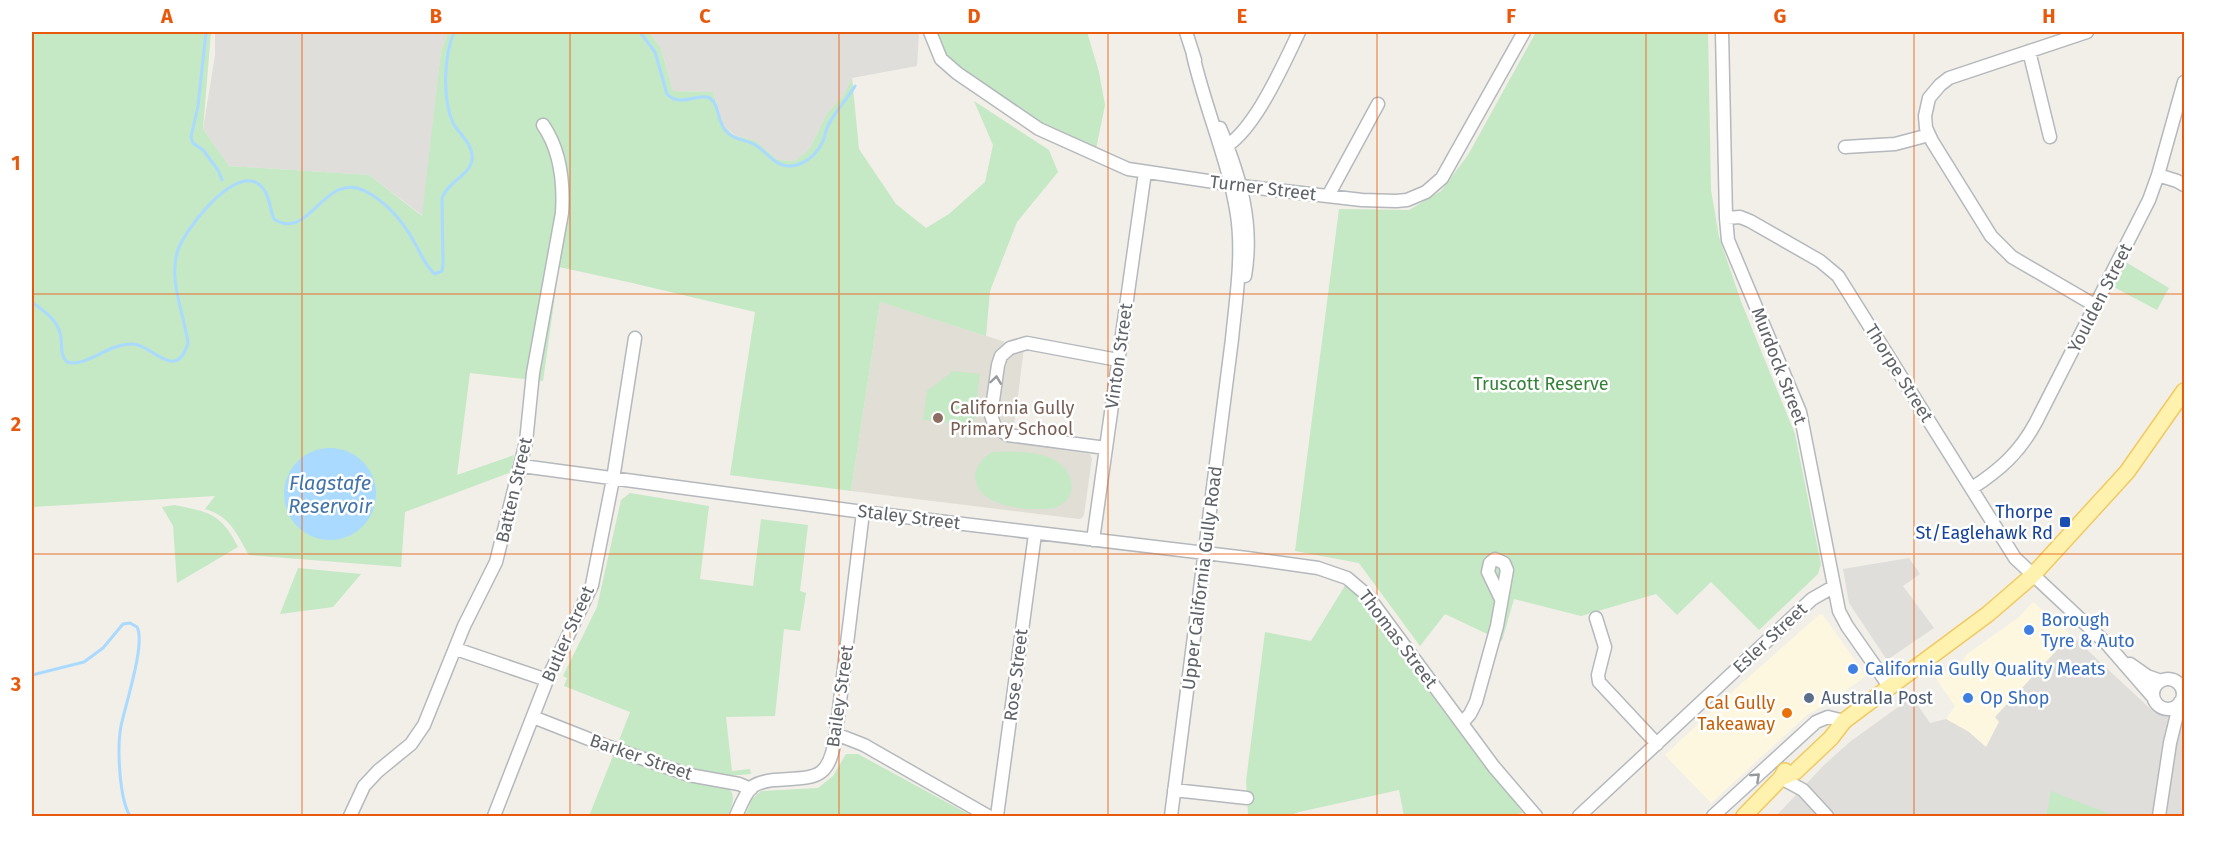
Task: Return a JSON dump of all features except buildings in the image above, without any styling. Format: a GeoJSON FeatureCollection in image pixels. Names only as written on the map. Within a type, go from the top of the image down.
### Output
{"type":"FeatureCollection","features":[{"type":"Feature","properties":{"kind":"main road"},"geometry":{"type":"LineString","coordinates":[[1744,816],[1788,773],[1831,738],[1844,721],[1988,614],[2032,576],[2121,480],[2184,391]]}},
{"type":"Feature","properties":{"kind":"street","name":"Turner Street"},"geometry":{"type":"LineString","coordinates":[[930,32],[941,59],[957,74],[1039,129],[1116,164],[1145,172],[1236,186],[1362,200],[1407,200],[1426,192],[1434,185],[1450,168],[1524,32]]}},
{"type":"Feature","properties":{"kind":"street","name":"Upper California Gully Road"},"geometry":{"type":"LineString","coordinates":[[1171,816],[1232,339],[1248,255],[1248,224],[1186,32]]}},
{"type":"Feature","properties":{"kind":"street"},"geometry":{"type":"LineString","coordinates":[[1224,148],[1237,140],[1252,120],[1299,32]]}},
{"type":"Feature","properties":{"kind":"street","name":"Murdock Street"},"geometry":{"type":"LineString","coordinates":[[1722,32],[1726,218],[1730,246],[1800,412],[1833,587],[1842,618],[1889,686]]}},
{"type":"Feature","properties":{"kind":"street"},"geometry":{"type":"LineString","coordinates":[[2087,32],[2062,36],[2029,51],[1949,78],[1929,98],[1925,122],[1929,135],[1991,236],[2001,248],[2012,257],[2096,306]]}},
{"type":"Feature","properties":{"kind":"street"},"geometry":{"type":"LineString","coordinates":[[2029,51],[2050,137]]}},
{"type":"Feature","properties":{"kind":"street","name":"Youlden Street"},"geometry":{"type":"LineString","coordinates":[[1972,489],[2001,468],[2026,439],[2096,306],[2143,213],[2158,175],[2184,82]]}},
{"type":"Feature","properties":{"kind":"street"},"geometry":{"type":"LineString","coordinates":[[1328,196],[1378,104]]}},
{"type":"Feature","properties":{"kind":"street","name":"Batten Street"},"geometry":{"type":"LineString","coordinates":[[350,816],[364,786],[378,771],[411,744],[424,725],[464,626],[496,562],[522,466],[533,373],[549,295],[563,199],[556,152],[551,136],[543,125]]}},
{"type":"Feature","properties":{"kind":"street"},"geometry":{"type":"LineString","coordinates":[[1845,147],[1895,144],[1929,135]]}},
{"type":"Feature","properties":{"kind":"street","name":"Vinton Street"},"geometry":{"type":"LineString","coordinates":[[1094,540],[1145,172]]}},
{"type":"Feature","properties":{"kind":"street"},"geometry":{"type":"LineString","coordinates":[[2158,175],[2184,185]]}},
{"type":"Feature","properties":{"kind":"street","name":"Thorpe Street"},"geometry":{"type":"LineString","coordinates":[[1726,218],[1750,220],[1820,261],[1838,276],[2011,552],[2032,576],[2119,657]]}},
{"type":"Feature","properties":{"kind":"street","name":"Butler Street"},"geometry":{"type":"LineString","coordinates":[[494,816],[547,680],[591,585],[613,479],[635,338]]}},
{"type":"Feature","properties":{"kind":"street"},"geometry":{"type":"LineString","coordinates":[[1106,448],[1003,433],[995,427],[991,415],[998,365],[1001,356],[1010,348],[1027,343],[1118,360]]}},
{"type":"Feature","properties":{"kind":"street","name":"Staley Street"},"geometry":{"type":"LineString","coordinates":[[522,466],[863,512],[1204,554]]}},
{"type":"Feature","properties":{"kind":"street","name":"Bailey Street"},"geometry":{"type":"LineString","coordinates":[[751,789],[763,782],[807,778],[821,773],[832,758],[863,512]]}},
{"type":"Feature","properties":{"kind":"street","name":"Rose Street"},"geometry":{"type":"LineString","coordinates":[[997,816],[1035,534]]}},
{"type":"Feature","properties":{"kind":"street","name":"Thomas Street"},"geometry":{"type":"LineString","coordinates":[[1204,554],[1318,568],[1339,574],[1353,582],[1368,595],[1501,777],[1536,816]]}},
{"type":"Feature","properties":{"kind":"street","name":"Esler Street"},"geometry":{"type":"LineString","coordinates":[[1579,816],[1812,599],[1833,587]]}},
{"type":"Feature","properties":{"kind":"street"},"geometry":{"type":"LineString","coordinates":[[1462,723],[1470,714],[1479,693],[1499,616],[1501,599]]}},
{"type":"Feature","properties":{"kind":"street"},"geometry":{"type":"LineString","coordinates":[[1596,618],[1605,647],[1598,675],[1599,682],[1657,744]]}},
{"type":"Feature","properties":{"kind":"street"},"geometry":{"type":"LineString","coordinates":[[456,649],[547,680]]}},
{"type":"Feature","properties":{"kind":"street"},"geometry":{"type":"LineString","coordinates":[[2119,657],[2140,672],[2166,680],[2181,688],[2182,698],[2170,743],[2158,816]]}},
{"type":"Feature","properties":{"kind":"street"},"geometry":{"type":"LineString","coordinates":[[2119,657],[2157,702],[2172,708],[2182,698]]}},
{"type":"Feature","properties":{"kind":"street"},"geometry":{"type":"LineString","coordinates":[[2170,743],[2166,722],[2157,702],[2154,687],[2166,680],[2184,678]]}},
{"type":"Feature","properties":{"kind":"street","name":"Barker Street"},"geometry":{"type":"LineString","coordinates":[[533,717],[675,770],[703,778],[739,784],[751,789]]}},
{"type":"Feature","properties":{"kind":"street"},"geometry":{"type":"LineString","coordinates":[[1713,816],[1816,722],[1828,717],[1844,721]]}},
{"type":"Feature","properties":{"kind":"street"},"geometry":{"type":"LineString","coordinates":[[836,734],[864,744],[988,816]]}},
{"type":"Feature","properties":{"kind":"street"},"geometry":{"type":"LineString","coordinates":[[1788,773],[1807,784],[1824,812]]}},
{"type":"Feature","properties":{"kind":"street"},"geometry":{"type":"LineString","coordinates":[[736,816],[751,789]]}},
{"type":"Feature","properties":{"kind":"street"},"geometry":{"type":"LineString","coordinates":[[1174,790],[1247,798]]}},
{"type":"Feature","properties":{"kind":"shaded area"},"geometry":{"type":"Polygon","coordinates":[[[215,32],[448,32],[441,51],[423,216],[369,175],[229,166],[203,129],[215,55],[215,32]]]}},
{"type":"Feature","properties":{"kind":"shaded area"},"geometry":{"type":"Polygon","coordinates":[[[649,32],[919,32],[917,66],[852,78],[843,96],[827,113],[810,148],[795,161],[778,160],[756,141],[734,135],[723,124],[713,92],[673,91],[661,48],[649,32]]]}},
{"type":"Feature","properties":{"kind":"shaded area","name":"California Gully Primary School"},"geometry":{"type":"Polygon","coordinates":[[[880,302],[1024,348],[1012,443],[1090,454],[1092,459],[1082,518],[851,491],[880,302]]]}},
{"type":"Feature","properties":{"kind":"shaded area"},"geometry":{"type":"Polygon","coordinates":[[[1909,558],[1920,574],[1903,586],[1934,628],[1887,660],[1849,603],[1843,569],[1909,558]]]}},
{"type":"Feature","properties":{"kind":"shaded area"},"geometry":{"type":"Polygon","coordinates":[[[2033,602],[2071,635],[1995,717],[1999,721],[1986,747],[1969,732],[1946,719],[1955,706],[1935,677],[1962,662],[1967,654],[2018,618],[2033,602]]]}},
{"type":"Feature","properties":{"kind":"shaded area"},"geometry":{"type":"Polygon","coordinates":[[[1820,614],[1823,615],[1866,676],[1829,703],[1808,714],[1711,803],[1665,755],[1820,614]]]}},
{"type":"Feature","properties":{"kind":"shaded area"},"geometry":{"type":"Polygon","coordinates":[[[2071,635],[2155,713],[2184,703],[2184,816],[1776,816],[1824,765],[1851,741],[1912,697],[1930,723],[1946,719],[1969,732],[1986,747],[1999,722],[1995,717],[2071,635]]]}},
{"type":"Feature","properties":{"kind":"green space"},"geometry":{"type":"Polygon","coordinates":[[[32,32],[211,32],[203,129],[229,166],[369,175],[422,216],[441,51],[448,32],[649,32],[661,48],[673,91],[713,92],[723,124],[733,135],[756,141],[778,160],[795,161],[810,148],[827,113],[843,96],[852,78],[859,149],[896,204],[926,228],[949,214],[985,182],[993,145],[974,101],[1049,150],[1058,172],[1017,222],[990,291],[986,336],[880,302],[851,491],[730,475],[755,312],[559,267],[543,381],[470,373],[457,475],[514,455],[511,472],[405,512],[401,567],[249,555],[227,521],[205,509],[215,496],[32,507],[32,32]]]}},
{"type":"Feature","properties":{"kind":"green space"},"geometry":{"type":"Polygon","coordinates":[[[938,32],[1087,32],[1099,72],[1105,105],[1096,149],[1036,121],[946,58],[937,39],[938,32]]]}},
{"type":"Feature","properties":{"kind":"green space","name":"Truscott Reserve"},"geometry":{"type":"Polygon","coordinates":[[[1536,32],[1708,32],[1711,190],[1719,237],[1742,304],[1795,434],[1821,564],[1818,574],[1759,630],[1711,582],[1677,615],[1656,594],[1581,616],[1514,599],[1502,641],[1445,614],[1420,646],[1359,563],[1295,551],[1339,209],[1409,210],[1441,191],[1468,155],[1536,32]]]}},
{"type":"Feature","properties":{"kind":"green space"},"geometry":{"type":"Polygon","coordinates":[[[2124,261],[2169,288],[2157,310],[2112,286],[2124,261]]]}},
{"type":"Feature","properties":{"kind":"green space"},"geometry":{"type":"Polygon","coordinates":[[[953,371],[980,374],[973,432],[953,430],[953,423],[923,420],[927,391],[953,371]]]}},
{"type":"Feature","properties":{"kind":"green space"},"geometry":{"type":"Polygon","coordinates":[[[992,452],[1030,453],[1051,458],[1069,474],[1072,489],[1070,496],[1057,507],[1046,509],[1014,507],[990,499],[978,488],[975,475],[980,463],[992,452]]]}},
{"type":"Feature","properties":{"kind":"green space"},"geometry":{"type":"Polygon","coordinates":[[[630,493],[709,506],[700,579],[753,586],[761,519],[808,525],[800,591],[806,593],[800,631],[784,629],[775,716],[726,717],[732,771],[750,769],[751,774],[726,776],[695,771],[618,743],[630,712],[564,686],[567,678],[563,676],[597,607],[621,500],[630,493]]]}},
{"type":"Feature","properties":{"kind":"green space"},"geometry":{"type":"Polygon","coordinates":[[[174,505],[213,516],[226,527],[238,547],[177,583],[173,526],[162,507],[174,505]]]}},
{"type":"Feature","properties":{"kind":"green space"},"geometry":{"type":"Polygon","coordinates":[[[298,568],[361,574],[333,607],[280,614],[298,568]]]}},
{"type":"Feature","properties":{"kind":"green space"},"geometry":{"type":"Polygon","coordinates":[[[1346,584],[1363,600],[1445,713],[1523,813],[1503,816],[1404,816],[1399,790],[1287,816],[1266,817],[1248,814],[1246,781],[1265,632],[1311,641],[1346,584]]]}},
{"type":"Feature","properties":{"kind":"green space"},"geometry":{"type":"Polygon","coordinates":[[[846,754],[858,754],[972,816],[745,816],[752,799],[761,791],[818,788],[833,776],[846,754]]]}},
{"type":"Feature","properties":{"kind":"green space"},"geometry":{"type":"Polygon","coordinates":[[[613,756],[687,781],[729,789],[733,799],[728,816],[589,816],[613,756]]]}},
{"type":"Feature","properties":{"kind":"green space"},"geometry":{"type":"Polygon","coordinates":[[[2051,791],[2115,816],[2046,816],[2051,791]]]}},
{"type":"Feature","properties":{"kind":"water","name":"Flagstafe Reservoir"},"geometry":{"type":"Polygon","coordinates":[[[330,448],[348,451],[363,461],[373,476],[376,494],[373,512],[363,527],[348,537],[330,540],[312,537],[297,527],[287,512],[284,494],[287,476],[297,461],[312,451],[330,448]]]}},
{"type":"Feature","properties":{"kind":"waterway"},"geometry":{"type":"LineString","coordinates":[[206,32],[198,106],[191,137],[193,143],[203,150],[218,170],[222,180]]}},
{"type":"Feature","properties":{"kind":"waterway"},"geometry":{"type":"LineString","coordinates":[[32,302],[57,326],[63,355],[67,362],[82,362],[115,347],[133,344],[164,359],[177,360],[183,355],[188,343],[176,287],[177,253],[198,217],[210,204],[222,193],[247,181],[261,186],[267,195],[274,219],[286,224],[297,222],[338,190],[351,187],[365,191],[379,200],[398,218],[431,270],[435,274],[442,271],[442,198],[449,187],[468,169],[472,159],[471,149],[453,123],[447,102],[446,65],[454,32]]}},
{"type":"Feature","properties":{"kind":"waterway"},"geometry":{"type":"LineString","coordinates":[[640,32],[655,52],[667,94],[679,100],[709,98],[715,104],[723,126],[729,134],[757,146],[782,165],[803,163],[815,154],[833,117],[855,86]]}},
{"type":"Feature","properties":{"kind":"waterway"},"geometry":{"type":"LineString","coordinates":[[32,675],[84,662],[103,648],[123,624],[130,623],[137,627],[139,635],[137,660],[121,726],[119,746],[121,785],[130,816]]}},
{"type":"Feature","properties":{"kind":"place","name":"California Gully Primary School"},"geometry":{"type":"Point","coordinates":[938,418]}},
{"type":"Feature","properties":{"kind":"place","name":"Thorpe St/Eaglehawk Rd"},"geometry":{"type":"Point","coordinates":[2065,522]}},
{"type":"Feature","properties":{"kind":"place","name":"Borough Tyre & Auto"},"geometry":{"type":"Point","coordinates":[2029,630]}},
{"type":"Feature","properties":{"kind":"place","name":"California Gully Quality Meats"},"geometry":{"type":"Point","coordinates":[1853,669]}},
{"type":"Feature","properties":{"kind":"place","name":"AustralIa Post"},"geometry":{"type":"Point","coordinates":[1809,698]}},
{"type":"Feature","properties":{"kind":"place","name":"Op Shop"},"geometry":{"type":"Point","coordinates":[1968,698]}},
{"type":"Feature","properties":{"kind":"place","name":"Cal Gully Takeaway"},"geometry":{"type":"Point","coordinates":[1787,713]}}]}
